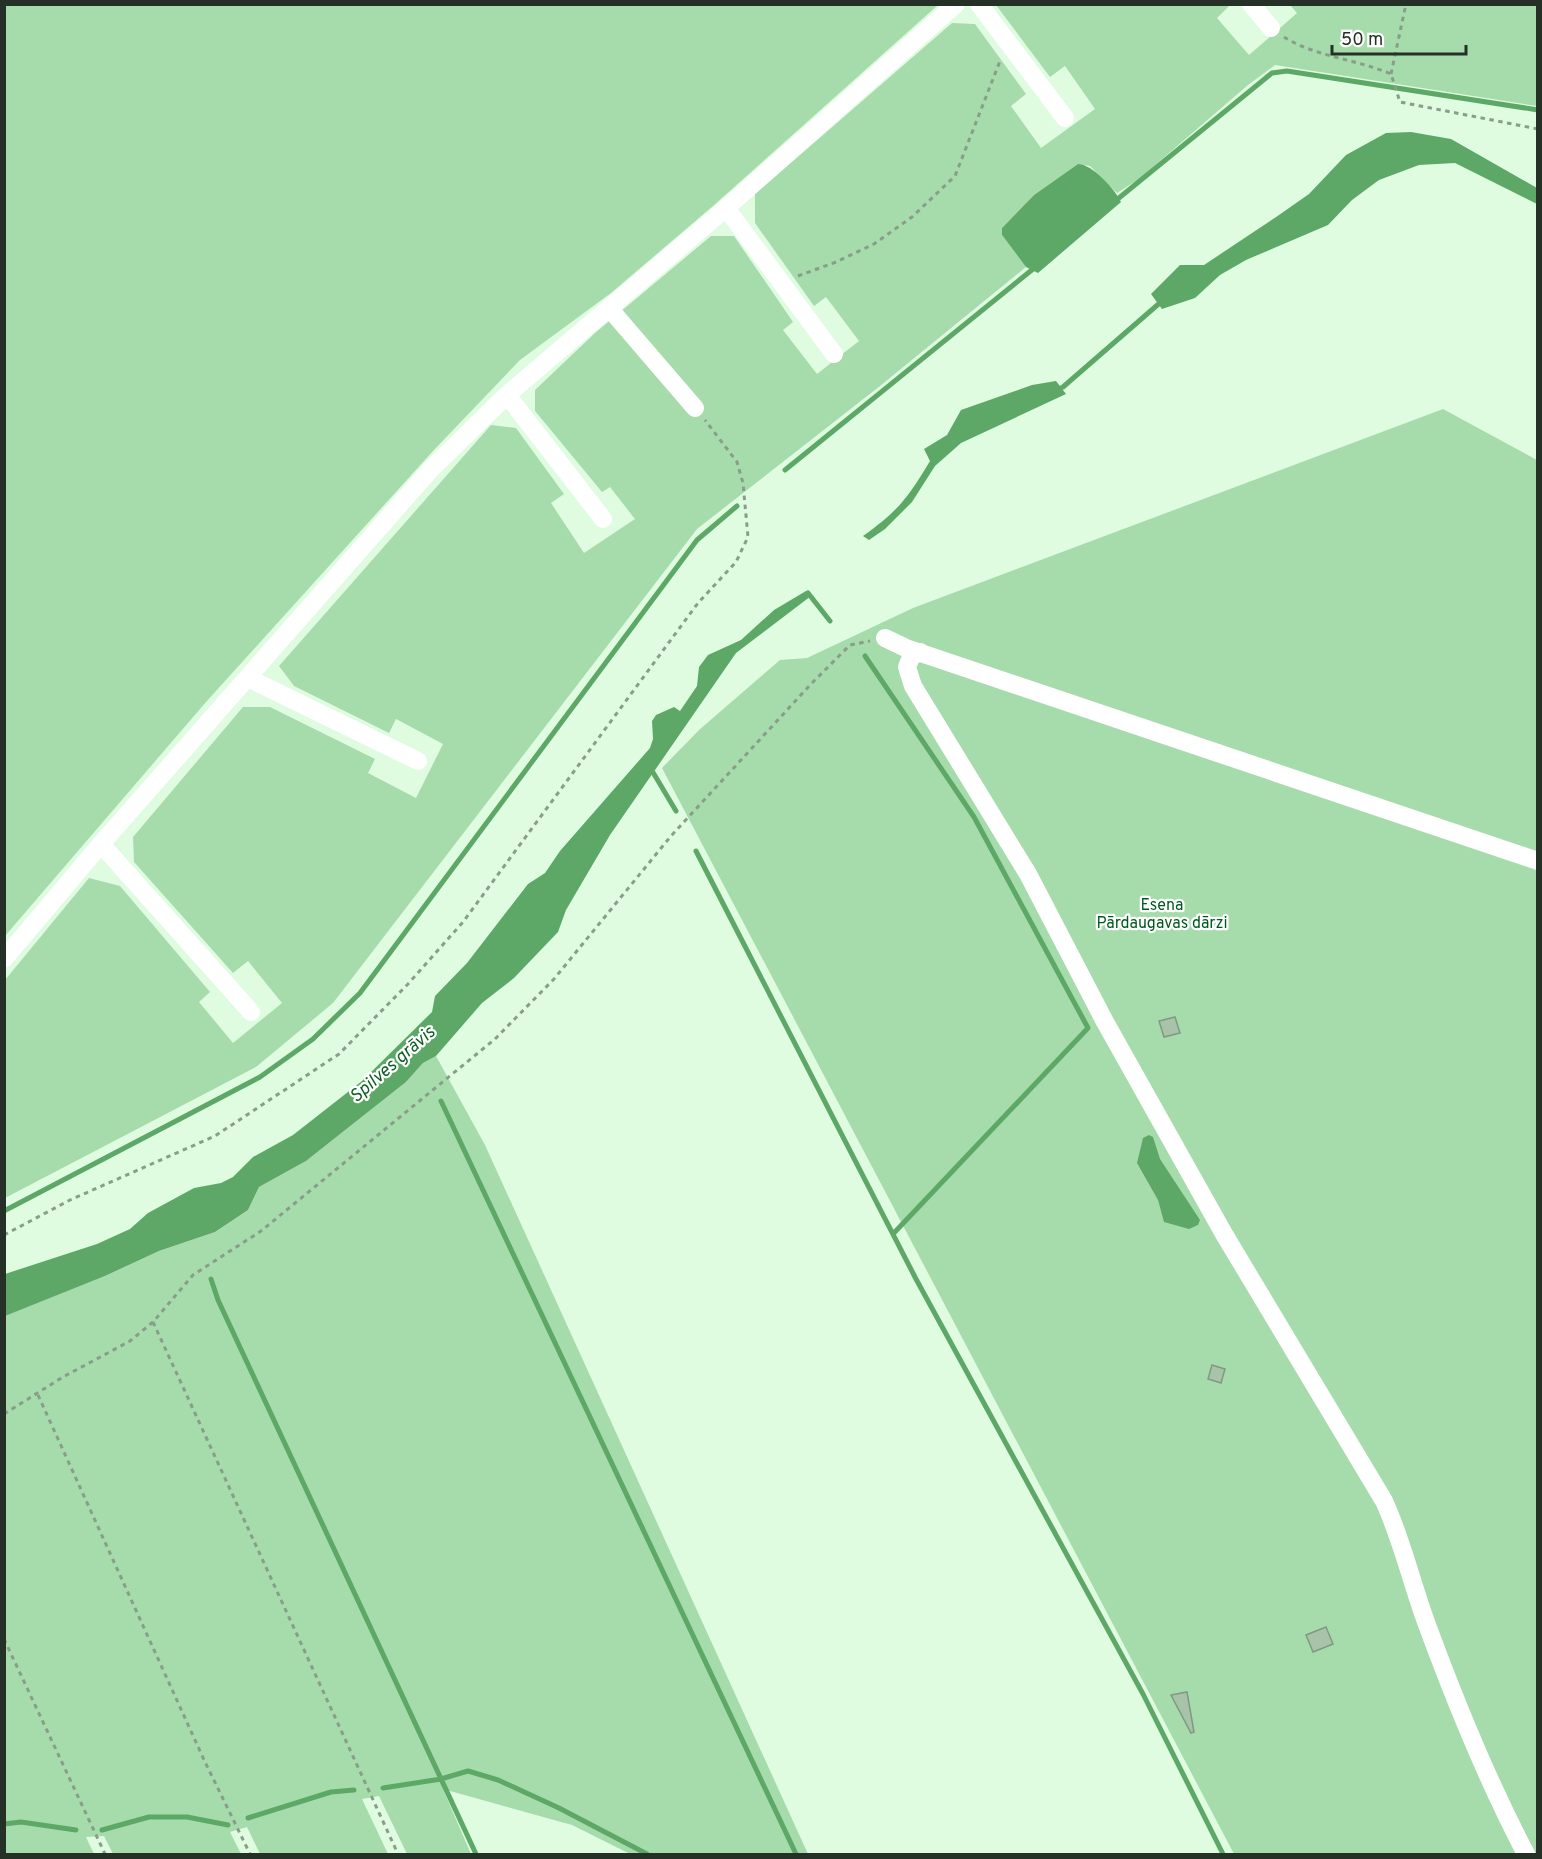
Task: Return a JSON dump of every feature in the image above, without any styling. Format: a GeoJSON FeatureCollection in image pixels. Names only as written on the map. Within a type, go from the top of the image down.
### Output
{"type":"FeatureCollection","features":[{"type":"Feature","properties":{"kind":"street"},"geometry":{"type":"LineString","coordinates":[[4,959],[101,844],[431,469],[507,395],[726,208],[956,4]]}},
{"type":"Feature","properties":{"kind":"street"},"geometry":{"type":"LineString","coordinates":[[979,4],[1065,118]]}},
{"type":"Feature","properties":{"kind":"street"},"geometry":{"type":"LineString","coordinates":[[1251,4],[1271,28]]}},
{"type":"Feature","properties":{"kind":"street"},"geometry":{"type":"LineString","coordinates":[[726,208],[834,354]]}},
{"type":"Feature","properties":{"kind":"street"},"geometry":{"type":"LineString","coordinates":[[609,308],[695,408]]}},
{"type":"Feature","properties":{"kind":"street"},"geometry":{"type":"LineString","coordinates":[[507,395],[603,519]]}},
{"type":"Feature","properties":{"kind":"street"},"geometry":{"type":"LineString","coordinates":[[885,638],[920,652],[1538,861]]}},
{"type":"Feature","properties":{"kind":"street"},"geometry":{"type":"LineString","coordinates":[[920,652],[911,657],[907,667],[913,686],[1028,874],[1104,1020],[1224,1234],[1384,1501],[1403,1544],[1412,1581],[1454,1699],[1526,1854]]}},
{"type":"Feature","properties":{"kind":"street"},"geometry":{"type":"LineString","coordinates":[[248,678],[418,761]]}},
{"type":"Feature","properties":{"kind":"street"},"geometry":{"type":"LineString","coordinates":[[101,844],[251,1012]]}},
{"type":"Feature","properties":{"kind":"path"},"geometry":{"type":"LineString","coordinates":[[1406,4],[1391,74],[1400,102],[1538,129]]}},
{"type":"Feature","properties":{"kind":"path"},"geometry":{"type":"LineString","coordinates":[[1271,28],[1296,44],[1369,65],[1391,74]]}},
{"type":"Feature","properties":{"kind":"path"},"geometry":{"type":"LineString","coordinates":[[780,282],[836,262],[874,244],[912,217],[954,176],[988,93],[1005,39]]}},
{"type":"Feature","properties":{"kind":"path"},"geometry":{"type":"LineString","coordinates":[[4,1235],[70,1200],[215,1136],[339,1054],[408,984],[463,922],[698,603],[736,562],[748,537],[743,483],[737,462],[695,408]]}},
{"type":"Feature","properties":{"kind":"path"},"geometry":{"type":"LineString","coordinates":[[4,1414],[38,1395],[63,1377],[130,1341],[153,1322],[193,1275],[261,1231],[495,1039],[554,979],[671,836],[811,684],[850,645],[885,638]]}},
{"type":"Feature","properties":{"kind":"path"},"geometry":{"type":"LineString","coordinates":[[153,1322],[398,1854]]}},
{"type":"Feature","properties":{"kind":"path"},"geometry":{"type":"LineString","coordinates":[[38,1395],[205,1762],[250,1854]]}},
{"type":"Feature","properties":{"kind":"path"},"geometry":{"type":"LineString","coordinates":[[4,1639],[105,1854]]}},
{"type":"Feature","properties":{"kind":"green space"},"geometry":{"type":"Polygon","coordinates":[[[5,4],[938,5],[713,206],[611,293],[520,360],[433,451],[206,702],[5,936],[5,4]]]}},
{"type":"Feature","properties":{"kind":"green space"},"geometry":{"type":"Polygon","coordinates":[[[996,5],[1230,5],[1217,18],[1249,55],[1297,13],[1290,5],[1537,5],[1537,106],[1275,65],[1248,85],[1139,179],[1117,193],[1090,166],[1078,164],[1034,195],[1002,228],[1002,235],[1026,267],[880,386],[697,529],[333,1003],[256,1067],[5,1198],[5,980],[89,878],[120,886],[210,992],[199,1002],[233,1043],[282,1003],[248,961],[233,973],[134,862],[133,837],[243,707],[270,707],[375,759],[368,773],[416,798],[443,744],[396,719],[389,733],[294,686],[279,666],[491,425],[516,428],[564,494],[551,503],[584,553],[635,519],[610,487],[602,492],[535,411],[535,390],[595,333],[711,236],[734,236],[793,322],[783,330],[817,374],[859,341],[826,297],[814,306],[755,223],[755,194],[952,23],[975,24],[1026,94],[1011,106],[1041,148],[1095,109],[1065,66],[1050,77],[996,5]]]}},
{"type":"Feature","properties":{"kind":"green space","name":"Esena Pārdaugavas dārzi"},"geometry":{"type":"Polygon","coordinates":[[[1443,409],[1537,460],[1537,1854],[1234,1854],[662,768],[699,730],[780,660],[807,658],[913,608],[1443,409]]]}},
{"type":"Feature","properties":{"kind":"green space"},"geometry":{"type":"Polygon","coordinates":[[[436,1056],[485,1145],[808,1854],[630,1854],[572,1825],[443,1789],[471,1854],[407,1854],[379,1796],[362,1799],[388,1854],[260,1854],[247,1827],[230,1832],[241,1854],[113,1854],[104,1836],[86,1837],[94,1854],[5,1854],[4,1316],[105,1276],[159,1251],[215,1232],[248,1210],[259,1187],[306,1161],[406,1082],[423,1063],[436,1056]]]}},
{"type":"Feature","properties":{"kind":"water"},"geometry":{"type":"Polygon","coordinates":[[[1411,132],[1451,139],[1537,188],[1537,204],[1455,163],[1419,165],[1379,180],[1352,200],[1328,225],[1246,260],[1220,275],[1195,298],[1162,309],[1151,294],[1180,265],[1204,265],[1309,194],[1346,155],[1386,133],[1411,132]]]}},
{"type":"Feature","properties":{"kind":"water"},"geometry":{"type":"Polygon","coordinates":[[[1078,164],[1090,168],[1102,178],[1121,202],[1038,273],[1026,267],[1002,235],[1002,228],[1034,195],[1078,164]]]}},
{"type":"Feature","properties":{"kind":"water"},"geometry":{"type":"Polygon","coordinates":[[[1056,381],[1066,394],[961,443],[935,466],[912,502],[885,529],[869,540],[863,536],[894,511],[915,485],[930,461],[924,449],[947,435],[961,410],[1032,385],[1056,381]]]}},
{"type":"Feature","properties":{"kind":"water","name":"Spilves grāvis"},"geometry":{"type":"Polygon","coordinates":[[[806,591],[811,596],[736,653],[610,835],[566,910],[558,932],[514,978],[482,1003],[436,1056],[423,1063],[406,1082],[306,1161],[259,1187],[248,1210],[215,1232],[159,1251],[105,1276],[5,1316],[5,1274],[97,1244],[130,1229],[148,1213],[194,1188],[221,1183],[233,1177],[253,1157],[293,1135],[362,1081],[432,1012],[435,996],[467,963],[528,884],[545,873],[560,851],[650,748],[653,739],[652,721],[656,715],[674,707],[680,711],[697,686],[699,667],[708,655],[741,640],[774,610],[806,591]]]}},
{"type":"Feature","properties":{"kind":"water"},"geometry":{"type":"Polygon","coordinates":[[[1149,1135],[1153,1137],[1160,1159],[1200,1220],[1198,1225],[1189,1229],[1164,1222],[1158,1200],[1137,1163],[1143,1138],[1149,1135]]]}},
{"type":"Feature","properties":{"kind":"building"},"geometry":{"type":"Polygon","coordinates":[[[1175,1017],[1180,1033],[1164,1037],[1159,1021],[1175,1017]]]}},
{"type":"Feature","properties":{"kind":"building"},"geometry":{"type":"Polygon","coordinates":[[[1212,1365],[1225,1369],[1221,1383],[1208,1379],[1212,1365]]]}},
{"type":"Feature","properties":{"kind":"building"},"geometry":{"type":"Polygon","coordinates":[[[1326,1627],[1333,1644],[1313,1652],[1306,1635],[1326,1627]]]}},
{"type":"Feature","properties":{"kind":"building"},"geometry":{"type":"Polygon","coordinates":[[[1187,1692],[1194,1732],[1191,1733],[1171,1695],[1187,1692]]]}},
{"type":"Feature","properties":{"kind":"waterway"},"geometry":{"type":"LineString","coordinates":[[1114,202],[1272,73],[1287,71],[1538,110]]}},
{"type":"Feature","properties":{"kind":"waterway"},"geometry":{"type":"LineString","coordinates":[[785,470],[1038,265]]}},
{"type":"Feature","properties":{"kind":"waterway"},"geometry":{"type":"LineString","coordinates":[[1054,391],[1063,387],[1162,301]]}},
{"type":"Feature","properties":{"kind":"waterway"},"geometry":{"type":"LineString","coordinates":[[4,1211],[260,1077],[313,1039],[360,993],[697,540],[737,506]]}},
{"type":"Feature","properties":{"kind":"waterway"},"geometry":{"type":"LineString","coordinates":[[806,595],[808,593],[830,621]]}},
{"type":"Feature","properties":{"kind":"waterway"},"geometry":{"type":"LineString","coordinates":[[865,656],[974,817],[1088,1028],[893,1234]]}},
{"type":"Feature","properties":{"kind":"waterway"},"geometry":{"type":"LineString","coordinates":[[651,769],[676,811]]}},
{"type":"Feature","properties":{"kind":"waterway"},"geometry":{"type":"LineString","coordinates":[[696,851],[916,1279],[1143,1694],[1223,1854]]}},
{"type":"Feature","properties":{"kind":"waterway"},"geometry":{"type":"LineString","coordinates":[[441,1101],[796,1854]]}},
{"type":"Feature","properties":{"kind":"waterway"},"geometry":{"type":"LineString","coordinates":[[211,1279],[218,1300],[476,1854]]}},
{"type":"Feature","properties":{"kind":"waterway"},"geometry":{"type":"LineString","coordinates":[[383,1788],[441,1779],[468,1771],[498,1780],[559,1808],[647,1854]]}},
{"type":"Feature","properties":{"kind":"waterway"},"geometry":{"type":"LineString","coordinates":[[248,1818],[331,1792],[354,1790]]}},
{"type":"Feature","properties":{"kind":"waterway"},"geometry":{"type":"LineString","coordinates":[[102,1830],[149,1817],[187,1817],[228,1825]]}},
{"type":"Feature","properties":{"kind":"waterway"},"geometry":{"type":"LineString","coordinates":[[4,1824],[21,1822],[76,1830]]}}]}
